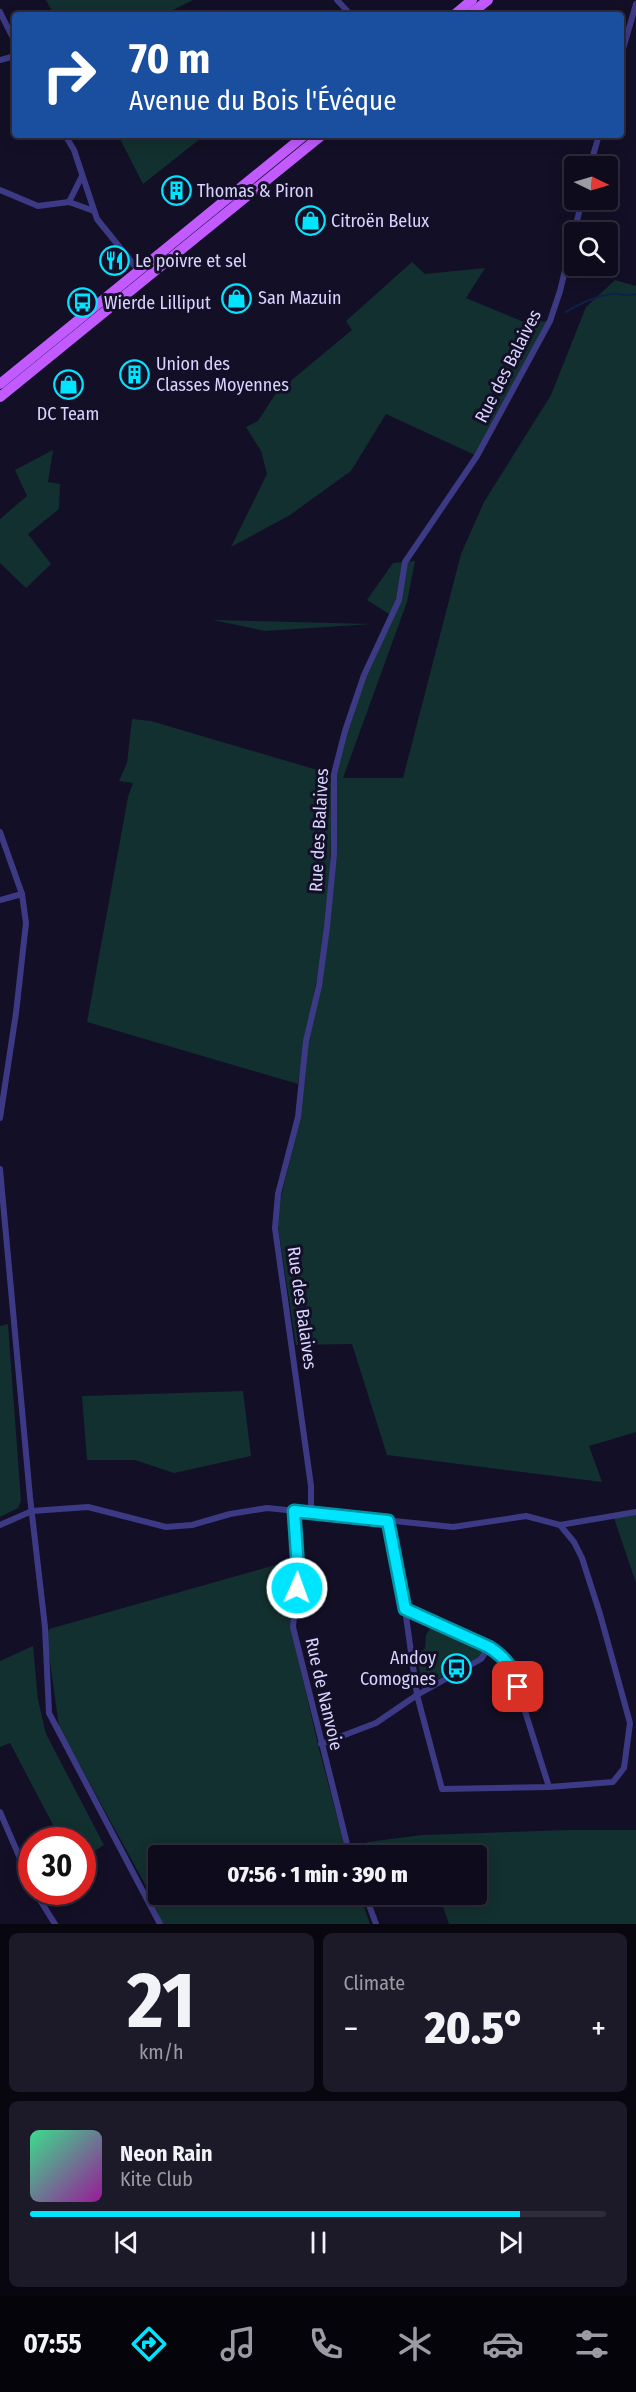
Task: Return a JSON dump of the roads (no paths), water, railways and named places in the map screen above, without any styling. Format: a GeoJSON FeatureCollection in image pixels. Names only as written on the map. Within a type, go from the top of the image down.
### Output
{"type":"FeatureCollection","features":[{"type":"Feature","properties":{"kind":"main road"},"geometry":{"type":"LineString","coordinates":[[458,12],[472,0]]}},
{"type":"Feature","properties":{"kind":"main road"},"geometry":{"type":"LineString","coordinates":[[473,12],[488,0]]}},
{"type":"Feature","properties":{"kind":"main road"},"geometry":{"type":"LineString","coordinates":[[0,397],[302,138]]}},
{"type":"Feature","properties":{"kind":"main road"},"geometry":{"type":"LineString","coordinates":[[0,384],[318,138]]}},
{"type":"Feature","properties":{"kind":"street"},"geometry":{"type":"LineString","coordinates":[[337,0],[348,12]]}},
{"type":"Feature","properties":{"kind":"street"},"geometry":{"type":"LineString","coordinates":[[624,46],[636,4]]}},
{"type":"Feature","properties":{"kind":"street"},"geometry":{"type":"LineString","coordinates":[[0,12],[12,36]]}},
{"type":"Feature","properties":{"kind":"street"},"geometry":{"type":"LineString","coordinates":[[67,138],[74,150],[97,219],[142,275]]}},
{"type":"Feature","properties":{"kind":"street"},"geometry":{"type":"LineString","coordinates":[[593,156],[598,138]]}},
{"type":"Feature","properties":{"kind":"street"},"geometry":{"type":"LineString","coordinates":[[69,202],[82,176]]}},
{"type":"Feature","properties":{"kind":"street"},"geometry":{"type":"LineString","coordinates":[[0,190],[38,206],[69,202],[94,211]]}},
{"type":"Feature","properties":{"kind":"street","name":"Rue des Balaives"},"geometry":{"type":"LineString","coordinates":[[311,1512],[311,1486],[275,1228],[276,1211],[298,1118],[306,1041],[319,986],[327,927],[334,854],[334,774],[345,731],[364,675],[399,600],[405,562],[477,456],[550,321],[560,291],[580,210]]}},
{"type":"Feature","properties":{"kind":"street"},"geometry":{"type":"LineString","coordinates":[[0,832],[22,894],[26,923],[16,1013],[0,1119]]}},
{"type":"Feature","properties":{"kind":"street"},"geometry":{"type":"LineString","coordinates":[[0,900],[22,894]]}},
{"type":"Feature","properties":{"kind":"street"},"geometry":{"type":"LineString","coordinates":[[0,1169],[45,1627],[49,1713],[160,1924]]}},
{"type":"Feature","properties":{"kind":"street"},"geometry":{"type":"LineString","coordinates":[[0,1525],[32,1511],[88,1507],[166,1527],[192,1525],[267,1508],[453,1527],[526,1516],[560,1525],[636,1512]]}},
{"type":"Feature","properties":{"kind":"street","name":"Rue de Nanvoie"},"geometry":{"type":"LineString","coordinates":[[294,1511],[298,1569],[293,1627],[347,1845]]}},
{"type":"Feature","properties":{"kind":"street"},"geometry":{"type":"LineString","coordinates":[[388,1521],[405,1609],[417,1695],[442,1789],[549,1787],[614,1782],[624,1768],[630,1723],[582,1558],[574,1542],[560,1525]]}},
{"type":"Feature","properties":{"kind":"street"},"geometry":{"type":"LineString","coordinates":[[405,1609],[489,1647],[501,1655],[511,1667],[549,1787]]}},
{"type":"Feature","properties":{"kind":"street"},"geometry":{"type":"LineString","coordinates":[[321,1744],[376,1723],[417,1695],[481,1659],[489,1647]]}},
{"type":"Feature","properties":{"kind":"street"},"geometry":{"type":"LineString","coordinates":[[0,1812],[18,1854]]}},
{"type":"Feature","properties":{"kind":"street"},"geometry":{"type":"LineString","coordinates":[[43,1905],[55,1924]]}},
{"type":"Feature","properties":{"kind":"street"},"geometry":{"type":"LineString","coordinates":[[369,1905],[376,1924]]}},
{"type":"Feature","properties":{"kind":"waterway"},"geometry":{"type":"LineString","coordinates":[[566,312],[600,296],[636,294]]}},
{"type":"Feature","properties":{"kind":"place","name":"Thomas & Piron"},"geometry":{"type":"Point","coordinates":[176,191]}},
{"type":"Feature","properties":{"kind":"place","name":"Citroën Belux"},"geometry":{"type":"Point","coordinates":[310,221]}},
{"type":"Feature","properties":{"kind":"place","name":"Le poivre et sel"},"geometry":{"type":"Point","coordinates":[114,261]}},
{"type":"Feature","properties":{"kind":"place","name":"San Mazuin"},"geometry":{"type":"Point","coordinates":[237,298]}},
{"type":"Feature","properties":{"kind":"place","name":"Wierde Lilliput"},"geometry":{"type":"Point","coordinates":[83,303]}},
{"type":"Feature","properties":{"kind":"place","name":"Union des Classes Moyennes"},"geometry":{"type":"Point","coordinates":[135,374]}},
{"type":"Feature","properties":{"kind":"place","name":"DC Team"},"geometry":{"type":"Point","coordinates":[68,385]}},
{"type":"Feature","properties":{"kind":"place","name":"Andoy Comognes"},"geometry":{"type":"Point","coordinates":[457,1668]}}]}
